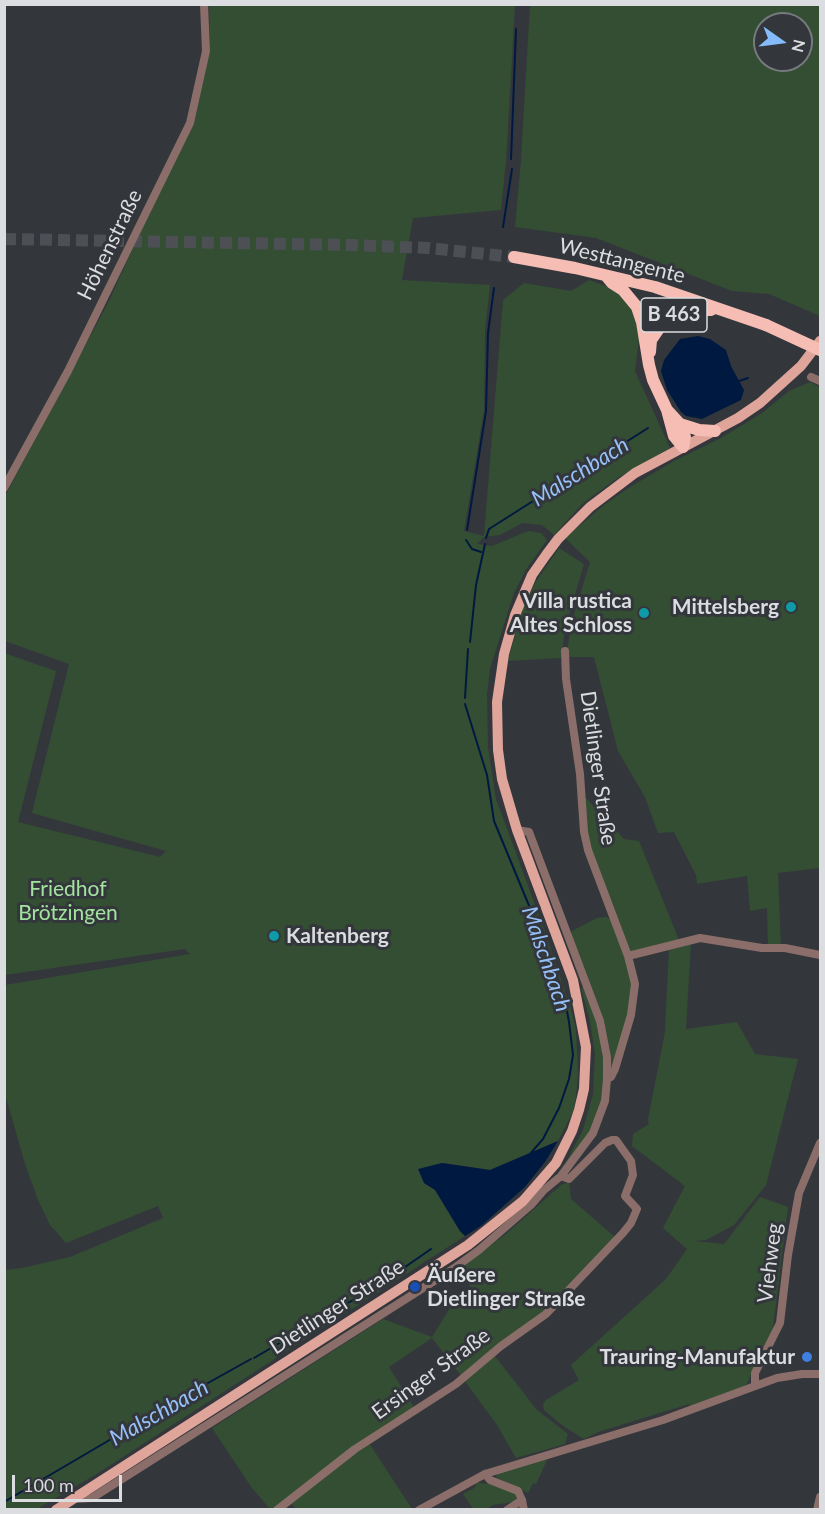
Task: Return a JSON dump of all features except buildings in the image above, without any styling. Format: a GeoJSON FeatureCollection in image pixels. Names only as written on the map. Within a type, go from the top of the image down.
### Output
{"type":"FeatureCollection","features":[{"type":"Feature","properties":{"kind":"highway","name":"Westtangente"},"geometry":{"type":"LineString","coordinates":[[514,257],[604,274],[655,287],[766,325],[820,350]]}},
{"type":"Feature","properties":{"kind":"highway","name":"B 463"},"geometry":{"type":"LineString","coordinates":[[604,274],[612,284],[623,290],[637,307],[653,380],[667,410],[674,436],[683,447]]}},
{"type":"Feature","properties":{"kind":"highway","name":"B 463"},"geometry":{"type":"LineString","coordinates":[[648,362],[651,340],[664,321],[685,310],[729,311]]}},
{"type":"Feature","properties":{"kind":"highway","name":"B 463"},"geometry":{"type":"LineString","coordinates":[[667,410],[680,424]]}},
{"type":"Feature","properties":{"kind":"highway"},"geometry":{"type":"LineString","coordinates":[[680,424],[715,431]]}},
{"type":"Feature","properties":{"kind":"highway"},"geometry":{"type":"LineString","coordinates":[[680,424],[685,437],[683,447]]}},
{"type":"Feature","properties":{"kind":"main road","name":"Dietlinger Straße"},"geometry":{"type":"LineString","coordinates":[[56,1509],[468,1245],[523,1201],[556,1163],[572,1131],[579,1110],[585,1078],[586,1047],[573,980],[517,830],[502,779],[498,750],[497,702],[499,678],[508,635],[523,595],[546,555],[558,539],[590,507],[635,473],[715,431],[760,403],[801,366],[820,341]]}},
{"type":"Feature","properties":{"kind":"street","name":"Höhenstraße"},"geometry":{"type":"LineString","coordinates":[[4,488],[68,371],[190,123],[206,51],[204,4]]}},
{"type":"Feature","properties":{"kind":"street"},"geometry":{"type":"LineString","coordinates":[[811,377],[820,381]]}},
{"type":"Feature","properties":{"kind":"street","name":"Dietlinger Straße"},"geometry":{"type":"LineString","coordinates":[[565,651],[566,679],[580,774],[584,832],[588,850],[628,956],[635,984],[633,1001],[615,1069],[611,1077],[607,1078]]}},
{"type":"Feature","properties":{"kind":"street","name":"Dietlinger Straße"},"geometry":{"type":"LineString","coordinates":[[73,1499],[92,1498],[453,1269],[511,1223],[561,1176],[595,1129],[605,1101],[607,1078],[607,1057],[597,1010],[529,832],[517,830]]}},
{"type":"Feature","properties":{"kind":"street"},"geometry":{"type":"LineString","coordinates":[[628,956],[700,938],[762,948],[785,948],[820,956]]}},
{"type":"Feature","properties":{"kind":"street","name":"Dietlinger Straße"},"geometry":{"type":"LineString","coordinates":[[561,1176],[568,1179],[604,1143],[616,1140]]}},
{"type":"Feature","properties":{"kind":"street","name":"Ersinger Straße"},"geometry":{"type":"LineString","coordinates":[[277,1509],[355,1449],[456,1384],[501,1346],[546,1314],[610,1247],[631,1223],[637,1209],[626,1196],[633,1175],[631,1161],[616,1140]]}},
{"type":"Feature","properties":{"kind":"street","name":"Viehweg"},"geometry":{"type":"LineString","coordinates":[[755,1386],[755,1373],[780,1323],[788,1255],[799,1193],[820,1143]]}},
{"type":"Feature","properties":{"kind":"street"},"geometry":{"type":"LineString","coordinates":[[419,1509],[484,1474],[663,1420],[755,1386],[789,1376],[820,1374]]}},
{"type":"Feature","properties":{"kind":"street"},"geometry":{"type":"LineString","coordinates":[[484,1474],[490,1480],[518,1491],[524,1509]]}},
{"type":"Feature","properties":{"kind":"street"},"geometry":{"type":"LineString","coordinates":[[817,1509],[820,1497]]}},
{"type":"Feature","properties":{"kind":"street"},"geometry":{"type":"LineString","coordinates":[[507,1509],[522,1500]]}},
{"type":"Feature","properties":{"kind":"green space","name":"Friedhof Brötzingen"},"geometry":{"type":"Polygon","coordinates":[[[209,5],[515,5],[501,210],[413,218],[402,280],[490,285],[485,332],[484,410],[464,531],[484,536],[503,300],[524,283],[571,291],[589,280],[614,289],[633,307],[639,339],[635,371],[670,448],[616,479],[582,504],[554,535],[542,525],[522,523],[500,535],[484,537],[477,544],[492,546],[528,531],[541,533],[547,540],[527,568],[514,593],[490,669],[487,695],[488,747],[496,799],[545,932],[576,1030],[578,1074],[576,1097],[573,1112],[558,1141],[490,1170],[443,1163],[424,1183],[435,1190],[465,1236],[95,1475],[35,1510],[5,1509],[5,1270],[70,1257],[163,1218],[158,1206],[66,1243],[50,1225],[25,1164],[5,1094],[5,985],[190,954],[185,949],[5,975],[4,653],[56,671],[18,822],[160,857],[166,851],[32,813],[69,664],[5,641],[5,496],[109,301],[148,215],[194,124],[210,46],[209,5]]]}},
{"type":"Feature","properties":{"kind":"green space"},"geometry":{"type":"Polygon","coordinates":[[[530,5],[820,5],[820,316],[769,294],[732,291],[596,238],[515,227],[530,5]]]}},
{"type":"Feature","properties":{"kind":"green space"},"geometry":{"type":"Polygon","coordinates":[[[810,382],[820,387],[820,868],[778,873],[781,947],[768,947],[767,908],[750,911],[747,876],[697,884],[696,875],[674,832],[658,833],[645,797],[618,751],[594,657],[566,657],[572,621],[590,562],[565,538],[604,505],[630,487],[674,461],[721,438],[762,413],[789,391],[810,382]]]}},
{"type":"Feature","properties":{"kind":"green space"},"geometry":{"type":"Polygon","coordinates":[[[559,548],[584,564],[565,629],[561,658],[508,661],[522,610],[535,583],[559,548]]]}},
{"type":"Feature","properties":{"kind":"green space"},"geometry":{"type":"Polygon","coordinates":[[[586,798],[624,839],[639,841],[679,940],[635,952],[629,951],[588,843],[584,799],[586,798]]]}},
{"type":"Feature","properties":{"kind":"green space"},"geometry":{"type":"Polygon","coordinates":[[[606,917],[613,920],[633,984],[628,1017],[617,1059],[610,1071],[610,1050],[603,1018],[570,936],[572,931],[597,918],[606,917]]]}},
{"type":"Feature","properties":{"kind":"green space"},"geometry":{"type":"Polygon","coordinates":[[[691,942],[686,1029],[737,1022],[755,1054],[798,1059],[766,1185],[734,1225],[706,1240],[695,1241],[724,1244],[760,1197],[788,1207],[773,1327],[769,1344],[752,1371],[747,1384],[742,1387],[690,1406],[689,1404],[598,1432],[584,1439],[563,1426],[544,1410],[543,1404],[579,1380],[571,1365],[666,1279],[687,1249],[663,1228],[685,1186],[632,1146],[633,1134],[649,1124],[665,1032],[669,947],[691,942]]]}},
{"type":"Feature","properties":{"kind":"green space"},"geometry":{"type":"Polygon","coordinates":[[[585,987],[598,1023],[604,1057],[603,1097],[591,1131],[567,1165],[565,1164],[583,1130],[593,1094],[595,1055],[590,1021],[581,988],[585,987]]]}},
{"type":"Feature","properties":{"kind":"green space"},"geometry":{"type":"Polygon","coordinates":[[[569,1182],[571,1199],[616,1238],[544,1314],[462,1377],[432,1338],[389,1367],[415,1409],[274,1509],[270,1509],[252,1488],[212,1428],[383,1319],[432,1337],[450,1308],[474,1293],[459,1269],[506,1234],[561,1185],[569,1182]]]}},
{"type":"Feature","properties":{"kind":"green space"},"geometry":{"type":"Polygon","coordinates":[[[494,1355],[537,1410],[568,1434],[565,1444],[516,1458],[497,1425],[464,1380],[494,1355]]]}},
{"type":"Feature","properties":{"kind":"green space"},"geometry":{"type":"Polygon","coordinates":[[[369,1443],[412,1509],[296,1509],[290,1502],[369,1443]]]}},
{"type":"Feature","properties":{"kind":"green space"},"geometry":{"type":"Polygon","coordinates":[[[548,1458],[536,1484],[533,1483],[528,1493],[496,1476],[499,1472],[548,1458]]]}},
{"type":"Feature","properties":{"kind":"green space"},"geometry":{"type":"Polygon","coordinates":[[[477,1483],[490,1484],[512,1491],[516,1499],[513,1502],[474,1510],[463,1494],[474,1488],[477,1483]]]}},
{"type":"Feature","properties":{"kind":"water"},"geometry":{"type":"Polygon","coordinates":[[[698,336],[710,339],[726,350],[731,366],[744,390],[741,400],[702,419],[686,416],[681,412],[667,390],[661,371],[664,360],[680,339],[698,336]]]}},
{"type":"Feature","properties":{"kind":"water"},"geometry":{"type":"Polygon","coordinates":[[[558,1141],[525,1187],[481,1226],[465,1236],[435,1190],[424,1183],[418,1169],[442,1163],[490,1170],[558,1141]]]}},
{"type":"Feature","properties":{"kind":"waterway"},"geometry":{"type":"LineString","coordinates":[[511,159],[516,29]]}},
{"type":"Feature","properties":{"kind":"waterway"},"geometry":{"type":"LineString","coordinates":[[503,227],[512,169]]}},
{"type":"Feature","properties":{"kind":"waterway"},"geometry":{"type":"LineString","coordinates":[[467,530],[486,411],[488,333],[494,288]]}},
{"type":"Feature","properties":{"kind":"waterway","name":"Malschbach"},"geometry":{"type":"LineString","coordinates":[[739,381],[748,378]]}},
{"type":"Feature","properties":{"kind":"waterway","name":"Malschbach"},"geometry":{"type":"LineString","coordinates":[[486,538],[489,529],[648,428]]}},
{"type":"Feature","properties":{"kind":"waterway"},"geometry":{"type":"LineString","coordinates":[[466,540],[472,549],[481,552]]}},
{"type":"Feature","properties":{"kind":"waterway","name":"Malschbach"},"geometry":{"type":"LineString","coordinates":[[470,642],[476,585],[485,544]]}},
{"type":"Feature","properties":{"kind":"waterway","name":"Malschbach"},"geometry":{"type":"LineString","coordinates":[[465,698],[468,649]]}},
{"type":"Feature","properties":{"kind":"waterway","name":"Malschbach"},"geometry":{"type":"LineString","coordinates":[[465,704],[487,775],[494,821],[542,937],[565,1000],[569,1022],[573,1055],[569,1079],[559,1108],[543,1139],[530,1154]]}},
{"type":"Feature","properties":{"kind":"waterway","name":"Malschbach"},"geometry":{"type":"LineString","coordinates":[[254,1358],[382,1283],[431,1249]]}},
{"type":"Feature","properties":{"kind":"waterway","name":"Malschbach"},"geometry":{"type":"LineString","coordinates":[[4,1502],[251,1359]]}},
{"type":"Feature","properties":{"kind":"tunnel"},"geometry":{"type":"LineString","coordinates":[[4,239],[351,245],[428,248],[514,257]]}},
{"type":"Feature","properties":{"kind":"place","name":"Mittelsberg"},"geometry":{"type":"Point","coordinates":[791,607]}},
{"type":"Feature","properties":{"kind":"place","name":"Villa rustica Altes Schloss"},"geometry":{"type":"Point","coordinates":[644,613]}},
{"type":"Feature","properties":{"kind":"place","name":"Kaltenberg"},"geometry":{"type":"Point","coordinates":[274,936]}},
{"type":"Feature","properties":{"kind":"place","name":"Äußere Dietlinger Straße"},"geometry":{"type":"Point","coordinates":[415,1287]}},
{"type":"Feature","properties":{"kind":"place","name":"Trauring-Manufaktur"},"geometry":{"type":"Point","coordinates":[807,1357]}}]}
